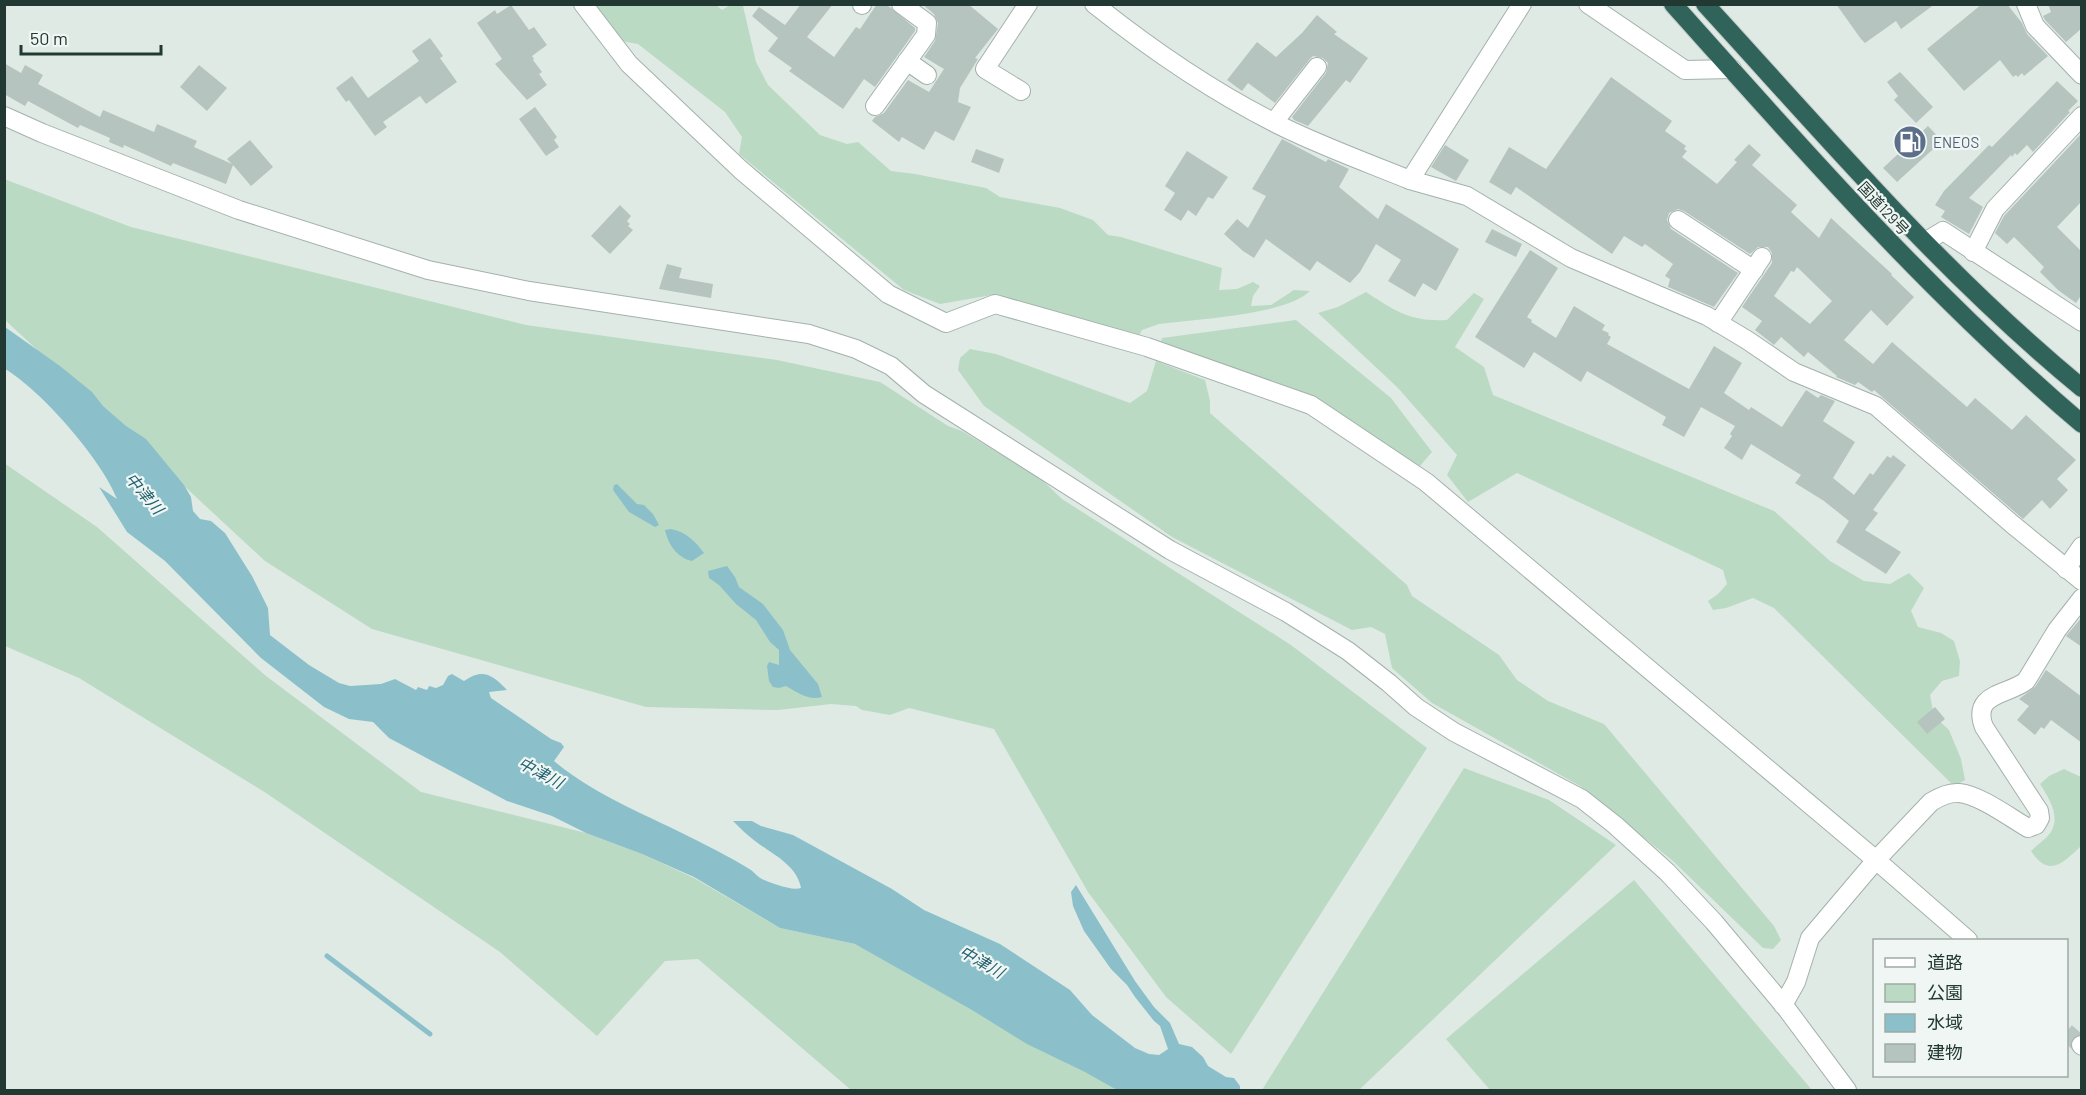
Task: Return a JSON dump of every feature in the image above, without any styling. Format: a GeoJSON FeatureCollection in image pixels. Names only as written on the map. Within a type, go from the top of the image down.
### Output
{"type":"FeatureCollection","features":[{"type":"Feature","properties":{"kind":"highway","name":"国道129号"},"geometry":{"type":"LineString","coordinates":[[1673,4],[1920,273],[1976,329],[2082,424]]}},
{"type":"Feature","properties":{"kind":"highway","name":"国道129号"},"geometry":{"type":"LineString","coordinates":[[1705,4],[1924,242],[1981,300],[2042,356],[2082,388]]}},
{"type":"Feature","properties":{"kind":"street"},"geometry":{"type":"LineString","coordinates":[[583,4],[629,64],[741,170],[888,294],[946,323],[995,304],[1147,347],[1311,405],[1426,482],[1967,939]]}},
{"type":"Feature","properties":{"kind":"street"},"geometry":{"type":"LineString","coordinates":[[875,106],[926,34],[927,23],[901,4]]}},
{"type":"Feature","properties":{"kind":"street"},"geometry":{"type":"LineString","coordinates":[[1021,91],[985,69],[1028,4]]}},
{"type":"Feature","properties":{"kind":"street"},"geometry":{"type":"LineString","coordinates":[[1094,4],[1186,72],[1275,122],[1410,180],[1467,196],[1571,258],[1707,316],[1794,372],[1876,406],[2012,524],[2082,581]]}},
{"type":"Feature","properties":{"kind":"street"},"geometry":{"type":"LineString","coordinates":[[1410,180],[1522,4]]}},
{"type":"Feature","properties":{"kind":"street"},"geometry":{"type":"LineString","coordinates":[[1588,4],[1686,70],[1732,69]]}},
{"type":"Feature","properties":{"kind":"street"},"geometry":{"type":"LineString","coordinates":[[2026,4],[2035,26],[2082,75]]}},
{"type":"Feature","properties":{"kind":"street"},"geometry":{"type":"LineString","coordinates":[[907,61],[927,75]]}},
{"type":"Feature","properties":{"kind":"street"},"geometry":{"type":"LineString","coordinates":[[1275,122],[1317,67]]}},
{"type":"Feature","properties":{"kind":"street"},"geometry":{"type":"LineString","coordinates":[[4,116],[239,210],[428,270],[529,291],[809,334],[856,349],[891,366],[924,394],[1170,550],[1286,612],[1348,651],[1416,707],[1454,732],[1582,799],[1667,872],[1714,922],[1783,1005],[1848,1090]]}},
{"type":"Feature","properties":{"kind":"street"},"geometry":{"type":"LineString","coordinates":[[1973,252],[1995,208],[2082,116]]}},
{"type":"Feature","properties":{"kind":"street"},"geometry":{"type":"LineString","coordinates":[[1687,223],[1758,263],[1718,323]]}},
{"type":"Feature","properties":{"kind":"street"},"geometry":{"type":"LineString","coordinates":[[1924,242],[1943,231],[2082,322]]}},
{"type":"Feature","properties":{"kind":"street"},"geometry":{"type":"LineString","coordinates":[[2066,568],[2082,546]]}},
{"type":"Feature","properties":{"kind":"street"},"geometry":{"type":"LineString","coordinates":[[1783,1005],[1796,982],[1810,938],[1876,860],[1931,802],[1957,792],[1973,796],[2028,828],[2036,825],[2040,818],[2039,811],[1984,727],[1981,717],[1982,709],[1997,693],[2019,686],[2025,681],[2056,630],[2082,598]]}},
{"type":"Feature","properties":{"kind":"green space"},"geometry":{"type":"Polygon","coordinates":[[[715,4],[722,10],[730,5],[743,6],[756,62],[768,85],[820,135],[847,144],[858,142],[891,171],[986,188],[1000,197],[1060,208],[1093,220],[1108,235],[1222,268],[1219,290],[1237,289],[1253,282],[1260,286],[1253,296],[1251,306],[1271,305],[1294,290],[1310,291],[1281,306],[1239,315],[1159,324],[1142,330],[1139,336],[992,295],[940,304],[904,290],[739,154],[742,137],[725,112],[638,44],[621,41],[592,5],[715,4]]]}},
{"type":"Feature","properties":{"kind":"green space"},"geometry":{"type":"Polygon","coordinates":[[[4,179],[131,227],[526,325],[777,360],[880,382],[948,426],[962,431],[1041,479],[1062,499],[1291,645],[1427,748],[1231,1054],[1166,997],[1088,892],[994,729],[909,708],[890,715],[862,710],[856,706],[831,704],[778,710],[646,707],[372,629],[265,561],[5,320],[4,179]]]}},
{"type":"Feature","properties":{"kind":"green space"},"geometry":{"type":"Polygon","coordinates":[[[1366,292],[1404,314],[1434,320],[1447,320],[1474,293],[1484,299],[1455,347],[1484,367],[1493,395],[1774,511],[1830,561],[1864,581],[1890,584],[1909,573],[1924,588],[1911,611],[1918,627],[1941,633],[1954,641],[1960,661],[1959,676],[1942,681],[1930,695],[1934,716],[1949,730],[1961,759],[1965,780],[1954,786],[1774,608],[1753,598],[1726,608],[1713,610],[1708,601],[1727,584],[1723,570],[1517,473],[1468,502],[1447,475],[1457,455],[1398,388],[1318,313],[1338,307],[1366,292]]]}},
{"type":"Feature","properties":{"kind":"green space"},"geometry":{"type":"Polygon","coordinates":[[[1296,320],[1391,398],[1432,452],[1420,466],[1310,398],[1160,344],[1162,338],[1296,320]]]}},
{"type":"Feature","properties":{"kind":"green space"},"geometry":{"type":"Polygon","coordinates":[[[970,349],[996,354],[1130,403],[1147,391],[1156,361],[1205,380],[1210,413],[1407,585],[1412,596],[1499,655],[1517,680],[1548,701],[1604,724],[1774,926],[1781,940],[1773,949],[1763,948],[1673,861],[1580,786],[1432,703],[1392,668],[1385,634],[1371,627],[1352,630],[1172,537],[984,406],[958,370],[960,358],[970,349]]]}},
{"type":"Feature","properties":{"kind":"green space"},"geometry":{"type":"Polygon","coordinates":[[[4,463],[97,527],[266,676],[421,792],[586,833],[642,854],[694,878],[780,928],[855,944],[1068,1011],[1115,1090],[851,1090],[698,959],[665,961],[597,1036],[500,952],[266,793],[79,678],[5,646],[4,463]]]}},
{"type":"Feature","properties":{"kind":"green space"},"geometry":{"type":"Polygon","coordinates":[[[1464,768],[1549,800],[1616,845],[1359,1090],[1262,1090],[1464,768]]]}},
{"type":"Feature","properties":{"kind":"green space"},"geometry":{"type":"Polygon","coordinates":[[[2064,769],[2081,777],[2081,846],[2062,862],[2050,866],[2044,864],[2031,851],[2052,830],[2055,818],[2052,806],[2040,784],[2049,776],[2064,769]]]}},
{"type":"Feature","properties":{"kind":"green space"},"geometry":{"type":"Polygon","coordinates":[[[1634,880],[1812,1090],[1490,1090],[1446,1039],[1634,880]]]}},
{"type":"Feature","properties":{"kind":"water","name":"中津川"},"geometry":{"type":"Polygon","coordinates":[[[5,327],[60,366],[92,392],[103,406],[126,426],[146,439],[184,485],[191,497],[193,511],[200,519],[211,521],[225,533],[252,576],[268,608],[270,635],[309,665],[339,683],[350,686],[381,684],[395,679],[416,690],[418,687],[427,690],[429,686],[436,688],[443,685],[448,676],[452,674],[464,681],[482,674],[492,677],[507,690],[489,692],[491,698],[551,739],[561,743],[564,747],[554,761],[606,796],[718,851],[762,879],[797,889],[801,888],[799,880],[789,866],[752,839],[733,821],[752,821],[761,826],[793,835],[892,889],[924,910],[1000,944],[1070,990],[1092,1015],[1135,1048],[1149,1054],[1159,1055],[1168,1049],[1160,1026],[1111,969],[1084,931],[1073,906],[1071,892],[1076,885],[1135,981],[1154,1007],[1170,1023],[1179,1044],[1192,1047],[1203,1057],[1208,1066],[1226,1077],[1234,1078],[1240,1090],[1117,1090],[1027,1044],[855,944],[780,928],[694,877],[586,833],[552,816],[507,801],[389,738],[373,722],[349,719],[324,707],[261,658],[165,561],[127,532],[99,487],[117,499],[109,483],[84,446],[36,393],[5,369],[5,327]]]}},
{"type":"Feature","properties":{"kind":"water"},"geometry":{"type":"Polygon","coordinates":[[[617,484],[637,504],[644,505],[659,525],[655,527],[629,512],[613,490],[614,485],[617,484]]]}},
{"type":"Feature","properties":{"kind":"water"},"geometry":{"type":"Polygon","coordinates":[[[671,529],[690,538],[704,553],[692,561],[682,557],[668,540],[665,530],[671,529]]]}},
{"type":"Feature","properties":{"kind":"water"},"geometry":{"type":"Polygon","coordinates":[[[727,566],[739,587],[763,604],[783,630],[790,650],[818,684],[822,697],[807,697],[786,686],[773,687],[769,681],[767,666],[769,662],[779,665],[779,650],[770,642],[756,620],[709,578],[708,571],[727,566]]]}},
{"type":"Feature","properties":{"kind":"building"},"geometry":{"type":"Polygon","coordinates":[[[801,4],[833,4],[807,37],[834,57],[856,27],[860,29],[877,4],[885,4],[891,8],[915,28],[915,31],[875,87],[864,79],[843,109],[789,71],[792,68],[768,51],[778,38],[752,16],[759,7],[785,25],[801,4]]]}},
{"type":"Feature","properties":{"kind":"building"},"geometry":{"type":"Polygon","coordinates":[[[922,4],[968,4],[998,29],[975,58],[978,59],[960,88],[958,102],[971,107],[954,141],[935,131],[924,150],[902,137],[899,142],[872,121],[884,113],[908,80],[929,92],[944,69],[924,57],[935,41],[938,23],[934,14],[922,4]]]}},
{"type":"Feature","properties":{"kind":"building"},"geometry":{"type":"Polygon","coordinates":[[[1836,4],[1935,4],[1901,29],[1896,21],[1865,43],[1836,4]]]}},
{"type":"Feature","properties":{"kind":"building"},"geometry":{"type":"Polygon","coordinates":[[[1982,4],[2007,4],[2022,23],[2027,34],[2048,56],[2024,76],[2022,73],[2018,77],[2016,75],[2013,77],[2000,60],[1964,91],[1927,49],[1982,4]]]}},
{"type":"Feature","properties":{"kind":"building"},"geometry":{"type":"Polygon","coordinates":[[[2048,4],[2082,4],[2082,28],[2066,42],[2043,16],[2051,12],[2048,4]]]}},
{"type":"Feature","properties":{"kind":"building"},"geometry":{"type":"Polygon","coordinates":[[[511,5],[529,30],[534,27],[547,45],[532,56],[542,72],[539,74],[547,85],[527,100],[495,64],[502,59],[477,23],[495,10],[497,14],[511,5]]]}},
{"type":"Feature","properties":{"kind":"building"},"geometry":{"type":"Polygon","coordinates":[[[1317,15],[1337,32],[1334,34],[1368,58],[1350,83],[1346,80],[1308,126],[1292,117],[1326,73],[1328,63],[1323,58],[1313,56],[1275,103],[1248,83],[1242,91],[1227,80],[1257,42],[1276,57],[1302,33],[1317,15]]]}},
{"type":"Feature","properties":{"kind":"building"},"geometry":{"type":"Polygon","coordinates":[[[430,38],[443,56],[440,58],[457,82],[426,104],[420,96],[383,122],[387,127],[375,136],[349,100],[346,102],[336,88],[352,76],[368,98],[419,61],[412,51],[430,38]]]}},
{"type":"Feature","properties":{"kind":"building"},"geometry":{"type":"Polygon","coordinates":[[[4,63],[21,73],[25,65],[43,75],[38,84],[100,117],[103,110],[154,132],[157,124],[197,141],[194,147],[232,164],[227,159],[250,140],[273,167],[251,186],[233,165],[226,184],[173,163],[171,166],[124,145],[123,148],[109,142],[110,138],[80,125],[78,128],[28,101],[25,106],[4,94],[4,63]]]}},
{"type":"Feature","properties":{"kind":"building"},"geometry":{"type":"Polygon","coordinates":[[[199,65],[227,88],[207,111],[180,87],[199,65]]]}},
{"type":"Feature","properties":{"kind":"building"},"geometry":{"type":"Polygon","coordinates":[[[1900,72],[1933,107],[1916,123],[1894,100],[1898,96],[1887,82],[1900,72]]]}},
{"type":"Feature","properties":{"kind":"building"},"geometry":{"type":"Polygon","coordinates":[[[1611,77],[1672,121],[1665,131],[1686,146],[1684,149],[1687,151],[1682,157],[1717,184],[1737,162],[1734,160],[1749,144],[1761,155],[1752,165],[1797,205],[1791,212],[1819,238],[1831,218],[1914,297],[1887,326],[1871,310],[1844,340],[1873,364],[1892,342],[1967,407],[1975,398],[2012,430],[2026,415],[2076,460],[2057,479],[2068,490],[2050,509],[2042,500],[2023,519],[1874,390],[1872,392],[1858,382],[1855,385],[1836,377],[1808,352],[1804,357],[1781,337],[1774,345],[1755,330],[1762,321],[1742,307],[1772,263],[1772,253],[1768,247],[1758,247],[1750,254],[1684,211],[1678,209],[1669,213],[1667,220],[1671,229],[1738,273],[1714,307],[1668,287],[1670,279],[1665,276],[1673,264],[1645,244],[1642,247],[1624,236],[1612,254],[1516,187],[1511,195],[1489,182],[1509,147],[1546,169],[1611,77]],[[1797,267],[1794,272],[1791,271],[1774,296],[1810,324],[1832,301],[1797,267]]]}},
{"type":"Feature","properties":{"kind":"building"},"geometry":{"type":"Polygon","coordinates":[[[2057,81],[2078,101],[2033,152],[2027,145],[2017,155],[2015,153],[2012,157],[2011,155],[1969,198],[1983,207],[1969,234],[1941,217],[1945,211],[1935,205],[1944,191],[1989,145],[1992,147],[2057,81]]]}},
{"type":"Feature","properties":{"kind":"building"},"geometry":{"type":"Polygon","coordinates":[[[535,107],[557,137],[554,140],[559,147],[546,156],[519,119],[535,107]]]}},
{"type":"Feature","properties":{"kind":"building"},"geometry":{"type":"Polygon","coordinates":[[[1928,126],[1942,141],[1897,182],[1883,168],[1928,126]]]}},
{"type":"Feature","properties":{"kind":"building"},"geometry":{"type":"Polygon","coordinates":[[[2082,133],[2082,201],[2057,227],[2082,252],[2082,294],[2076,303],[2058,290],[2040,272],[2044,267],[2014,237],[2007,244],[1995,233],[2004,216],[2082,133]]]}},
{"type":"Feature","properties":{"kind":"building"},"geometry":{"type":"Polygon","coordinates":[[[1282,139],[1326,162],[1328,159],[1349,169],[1339,187],[1378,219],[1386,204],[1459,249],[1436,291],[1423,283],[1415,297],[1388,281],[1401,260],[1376,244],[1360,272],[1350,283],[1317,261],[1310,271],[1266,239],[1254,258],[1224,234],[1237,219],[1248,228],[1266,196],[1252,189],[1282,139]]]}},
{"type":"Feature","properties":{"kind":"building"},"geometry":{"type":"Polygon","coordinates":[[[1445,145],[1469,160],[1456,181],[1431,167],[1445,145]]]}},
{"type":"Feature","properties":{"kind":"building"},"geometry":{"type":"Polygon","coordinates":[[[976,149],[1004,159],[999,173],[971,162],[976,149]]]}},
{"type":"Feature","properties":{"kind":"building"},"geometry":{"type":"Polygon","coordinates":[[[1187,151],[1228,177],[1213,199],[1208,197],[1196,216],[1188,210],[1181,221],[1164,210],[1175,193],[1165,186],[1187,151]]]}},
{"type":"Feature","properties":{"kind":"building"},"geometry":{"type":"Polygon","coordinates":[[[620,205],[631,216],[627,221],[630,224],[628,226],[633,230],[610,254],[591,236],[620,205]]]}},
{"type":"Feature","properties":{"kind":"building"},"geometry":{"type":"Polygon","coordinates":[[[1492,229],[1522,244],[1516,257],[1485,242],[1492,229]]]}},
{"type":"Feature","properties":{"kind":"building"},"geometry":{"type":"Polygon","coordinates":[[[1530,250],[1558,268],[1527,317],[1556,338],[1574,306],[1605,325],[1602,330],[1609,333],[1611,337],[1607,344],[1689,389],[1714,346],[1742,363],[1724,393],[1749,410],[1751,407],[1782,427],[1806,390],[1818,398],[1821,395],[1835,401],[1823,421],[1855,442],[1833,478],[1854,495],[1870,473],[1873,475],[1887,456],[1891,458],[1893,455],[1906,465],[1873,510],[1878,513],[1865,530],[1901,552],[1886,574],[1836,542],[1849,521],[1824,501],[1795,483],[1801,475],[1751,444],[1742,460],[1724,448],[1735,426],[1701,407],[1684,437],[1662,425],[1666,417],[1587,371],[1581,382],[1534,352],[1524,368],[1475,337],[1530,250]]]}},
{"type":"Feature","properties":{"kind":"building"},"geometry":{"type":"Polygon","coordinates":[[[667,264],[682,268],[679,278],[713,284],[711,298],[659,289],[667,264]]]}},
{"type":"Feature","properties":{"kind":"building"},"geometry":{"type":"Polygon","coordinates":[[[2082,617],[2082,647],[2066,636],[2082,617]]]}},
{"type":"Feature","properties":{"kind":"building"},"geometry":{"type":"Polygon","coordinates":[[[2046,670],[2082,697],[2082,743],[2051,720],[2035,735],[2017,720],[2029,706],[2019,699],[2035,687],[2046,670]]]}},
{"type":"Feature","properties":{"kind":"building"},"geometry":{"type":"Polygon","coordinates":[[[1935,707],[1945,719],[1927,734],[1917,722],[1935,707]]]}},
{"type":"Feature","properties":{"kind":"waterway"},"geometry":{"type":"LineString","coordinates":[[327,956],[430,1034]]}},
{"type":"Feature","properties":{"kind":"tunnel"},"geometry":{"type":"LineString","coordinates":[[2068,1034],[2081,1045]]}},
{"type":"Feature","properties":{"kind":"place","name":"ENEOS"},"geometry":{"type":"Point","coordinates":[1910,142]}}]}
